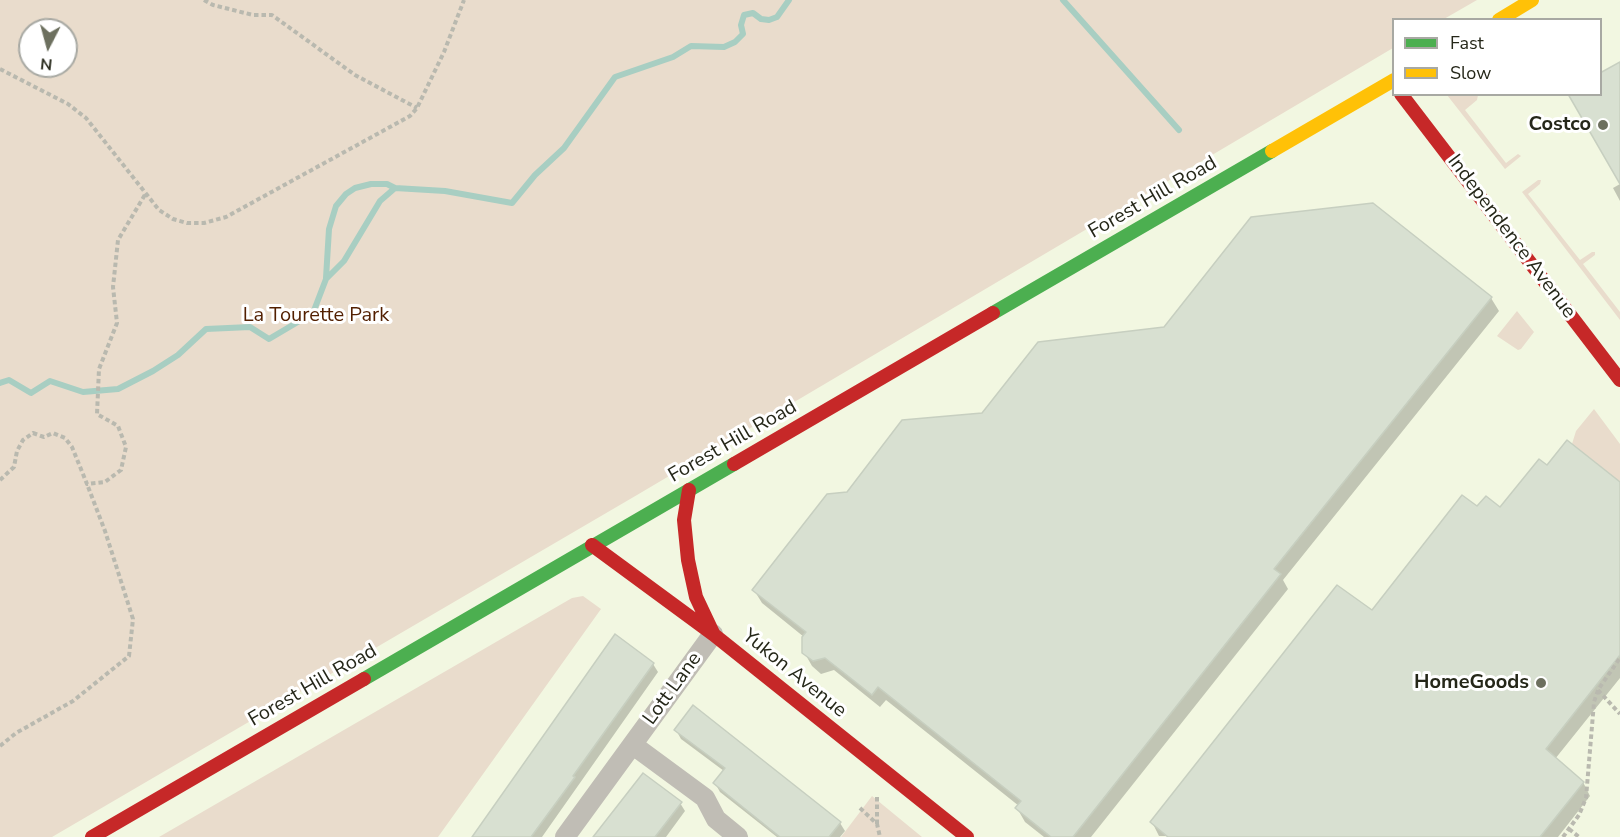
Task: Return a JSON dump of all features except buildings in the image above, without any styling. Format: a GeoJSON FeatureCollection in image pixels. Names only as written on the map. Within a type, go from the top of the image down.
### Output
{"type":"FeatureCollection","features":[{"type":"Feature","properties":{"kind":"street"},"geometry":{"type":"LineString","coordinates":[[1502,18],[1532,0]]}},
{"type":"Feature","properties":{"kind":"street","name":"Forest Hill Road"},"geometry":{"type":"LineString","coordinates":[[92,837],[115,831],[592,545],[1392,88]]}},
{"type":"Feature","properties":{"kind":"street","name":"Independence Avenue"},"geometry":{"type":"LineString","coordinates":[[1403,96],[1620,380]]}},
{"type":"Feature","properties":{"kind":"street"},"geometry":{"type":"LineString","coordinates":[[689,490],[684,520],[688,560],[696,597],[713,634]]}},
{"type":"Feature","properties":{"kind":"street","name":"Yukon Avenue"},"geometry":{"type":"LineString","coordinates":[[592,545],[713,634],[967,837]]}},
{"type":"Feature","properties":{"kind":"street","name":"Lott Lane"},"geometry":{"type":"LineString","coordinates":[[565,837],[713,634]]}},
{"type":"Feature","properties":{"kind":"street","name":"Lott Lane"},"geometry":{"type":"LineString","coordinates":[[633,745],[705,798],[716,819],[738,837]]}},
{"type":"Feature","properties":{"kind":"path"},"geometry":{"type":"LineString","coordinates":[[204,0],[213,5],[253,15],[272,15],[355,75],[417,108]]}},
{"type":"Feature","properties":{"kind":"path"},"geometry":{"type":"LineString","coordinates":[[0,69],[68,104],[86,118],[159,210],[173,219],[187,223],[204,223],[226,217],[410,116],[417,108],[444,52],[464,0]]}},
{"type":"Feature","properties":{"kind":"path"},"geometry":{"type":"LineString","coordinates":[[87,484],[105,482],[121,470],[126,447],[118,426],[97,414],[99,369],[117,323],[113,287],[118,240],[146,194]]}},
{"type":"Feature","properties":{"kind":"path"},"geometry":{"type":"LineString","coordinates":[[0,480],[14,467],[17,451],[23,440],[33,433],[44,437],[52,433],[65,438],[72,447],[105,531],[133,619],[129,656],[74,701],[16,734],[0,746]]}},
{"type":"Feature","properties":{"kind":"path"},"geometry":{"type":"LineString","coordinates":[[1563,837],[1579,815],[1586,798],[1592,713],[1598,690],[1620,658]]}},
{"type":"Feature","properties":{"kind":"path"},"geometry":{"type":"LineString","coordinates":[[1598,690],[1620,714]]}},
{"type":"Feature","properties":{"kind":"path"},"geometry":{"type":"LineString","coordinates":[[877,797],[877,824],[880,837]]}},
{"type":"Feature","properties":{"kind":"path"},"geometry":{"type":"LineString","coordinates":[[860,808],[877,824]]}},
{"type":"Feature","properties":{"kind":"path"},"geometry":{"type":"LineString","coordinates":[[1569,830],[1578,837]]}},
{"type":"Feature","properties":{"kind":"green space","name":"La Tourette Park"},"geometry":{"type":"Polygon","coordinates":[[[0,0],[1477,0],[1446,18],[1392,18],[1392,49],[637,495],[52,837],[0,837],[0,0]]]}},
{"type":"Feature","properties":{"kind":"green space"},"geometry":{"type":"Polygon","coordinates":[[[1448,96],[1478,96],[1477,100],[1465,110],[1506,163],[1518,154],[1521,156],[1505,169],[1448,96]]]}},
{"type":"Feature","properties":{"kind":"green space"},"geometry":{"type":"Polygon","coordinates":[[[1541,180],[1540,184],[1528,194],[1580,260],[1595,252],[1595,255],[1583,264],[1620,312],[1620,320],[1522,192],[1541,180]]]}},
{"type":"Feature","properties":{"kind":"green space"},"geometry":{"type":"Polygon","coordinates":[[[1517,311],[1534,332],[1518,350],[1497,336],[1517,311]]]}},
{"type":"Feature","properties":{"kind":"green space"},"geometry":{"type":"Polygon","coordinates":[[[1594,409],[1620,444],[1620,482],[1572,444],[1576,431],[1594,409]]]}},
{"type":"Feature","properties":{"kind":"green space"},"geometry":{"type":"Polygon","coordinates":[[[583,596],[601,609],[438,837],[159,837],[572,598],[583,596]]]}},
{"type":"Feature","properties":{"kind":"green space"},"geometry":{"type":"Polygon","coordinates":[[[872,796],[922,837],[841,837],[872,796]]]}},
{"type":"Feature","properties":{"kind":"waterway"},"geometry":{"type":"LineString","coordinates":[[0,383],[9,380],[31,393],[50,381],[83,392],[118,389],[178,355],[206,329],[250,327],[269,339],[313,313],[326,279],[344,261],[380,201],[395,188],[445,191],[512,203],[535,175],[564,148],[615,77],[673,57],[691,46],[724,47],[735,42],[743,34],[741,25],[744,15],[753,13],[761,19],[769,20],[777,17],[789,0]]}},
{"type":"Feature","properties":{"kind":"waterway"},"geometry":{"type":"LineString","coordinates":[[1063,0],[1179,130]]}},
{"type":"Feature","properties":{"kind":"waterway"},"geometry":{"type":"LineString","coordinates":[[326,278],[329,229],[336,206],[346,194],[355,188],[371,184],[387,184],[395,188]]}},
{"type":"Feature","properties":{"kind":"traffic: fast"},"geometry":{"type":"LineString","coordinates":[[993,313],[1272,151]]}},
{"type":"Feature","properties":{"kind":"traffic: fast"},"geometry":{"type":"LineString","coordinates":[[364,679],[734,464]]}},
{"type":"Feature","properties":{"kind":"traffic: slow"},"geometry":{"type":"LineString","coordinates":[[1502,18],[1532,0]]}},
{"type":"Feature","properties":{"kind":"traffic: slow"},"geometry":{"type":"LineString","coordinates":[[1272,151],[1392,81]]}},
{"type":"Feature","properties":{"kind":"traffic: jam"},"geometry":{"type":"LineString","coordinates":[[1403,96],[1620,380]]}},
{"type":"Feature","properties":{"kind":"traffic: jam"},"geometry":{"type":"LineString","coordinates":[[734,464],[993,313]]}},
{"type":"Feature","properties":{"kind":"traffic: jam"},"geometry":{"type":"LineString","coordinates":[[689,490],[684,520],[688,560],[696,597],[713,633]]}},
{"type":"Feature","properties":{"kind":"traffic: jam"},"geometry":{"type":"LineString","coordinates":[[592,545],[713,634],[967,837]]}},
{"type":"Feature","properties":{"kind":"traffic: jam"},"geometry":{"type":"LineString","coordinates":[[92,837],[364,679]]}},
{"type":"Feature","properties":{"kind":"place","name":"Costco"},"geometry":{"type":"Point","coordinates":[1603,125]}},
{"type":"Feature","properties":{"kind":"place","name":"HomeGoods"},"geometry":{"type":"Point","coordinates":[1541,683]}}]}
